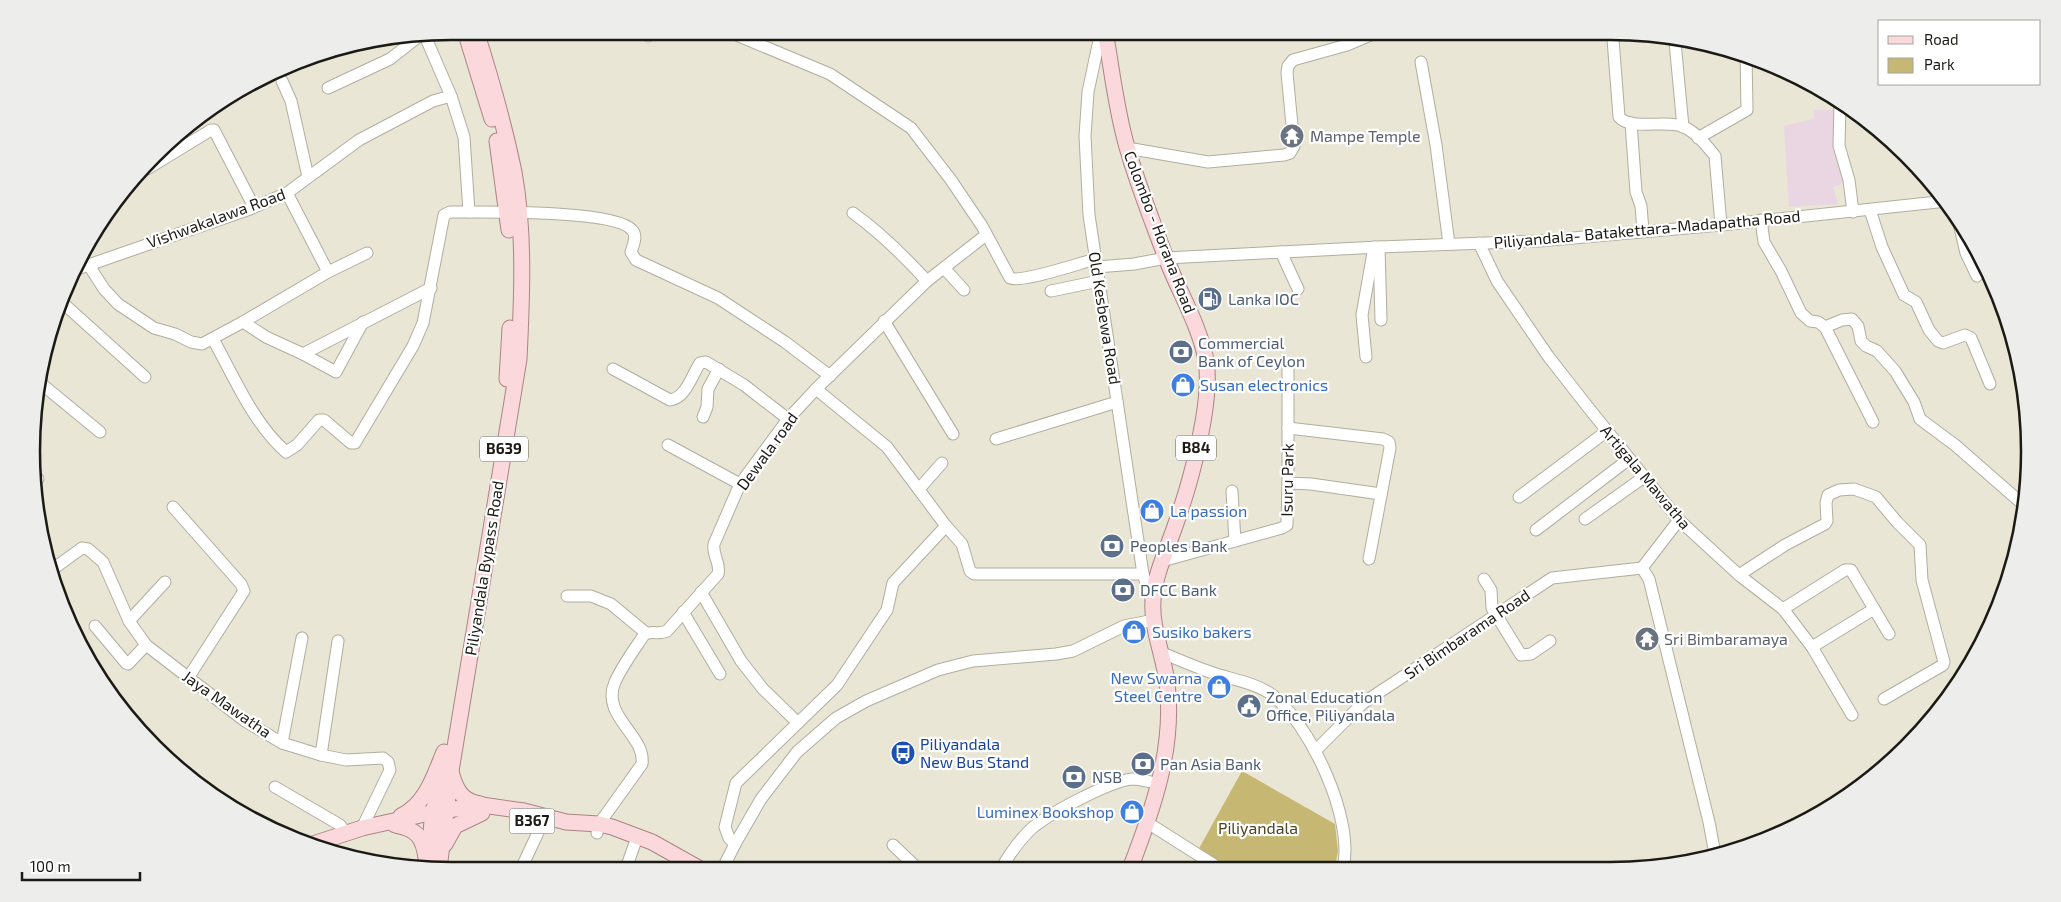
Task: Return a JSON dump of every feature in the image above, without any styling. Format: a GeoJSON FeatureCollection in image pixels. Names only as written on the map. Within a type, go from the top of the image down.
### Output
{"type":"FeatureCollection","features":[{"type":"Feature","properties":{"kind":"main road","name":"Piliyandala Bypass Road"},"geometry":{"type":"LineString","coordinates":[[429,861],[451,771],[519,359],[522,292],[513,212],[496,132],[468,40]]}},
{"type":"Feature","properties":{"kind":"main road","name":"Piliyandala Bypass Road"},"geometry":{"type":"LineString","coordinates":[[440,862],[439,815],[444,752],[506,381],[513,296],[514,173],[495,92],[479,40]]}},
{"type":"Feature","properties":{"kind":"main road","name":"Colombo - Horana Road"},"geometry":{"type":"LineString","coordinates":[[1107,40],[1127,148],[1166,258],[1195,324],[1206,359],[1207,374],[1206,400],[1193,464],[1180,513],[1155,585],[1152,602],[1167,681],[1169,713],[1167,745],[1148,823],[1133,862]]}},
{"type":"Feature","properties":{"kind":"main road"},"geometry":{"type":"LineString","coordinates":[[393,823],[407,814],[427,791],[444,752]]}},
{"type":"Feature","properties":{"kind":"main road"},"geometry":{"type":"LineString","coordinates":[[451,771],[461,796],[485,809]]}},
{"type":"Feature","properties":{"kind":"main road"},"geometry":{"type":"LineString","coordinates":[[441,853],[455,826],[485,809]]}},
{"type":"Feature","properties":{"kind":"main road","name":"B367"},"geometry":{"type":"LineString","coordinates":[[485,809],[502,812],[562,830],[598,828],[646,847],[669,862]]}},
{"type":"Feature","properties":{"kind":"main road","name":"B367"},"geometry":{"type":"LineString","coordinates":[[323,841],[368,827],[439,815],[485,809],[524,811],[652,842],[688,862]]}},
{"type":"Feature","properties":{"kind":"main road"},"geometry":{"type":"LineString","coordinates":[[393,823],[413,830],[418,834],[427,861]]}},
{"type":"Feature","properties":{"kind":"street"},"geometry":{"type":"LineString","coordinates":[[749,40],[830,74],[911,128],[951,180],[986,235],[1008,275],[1014,280],[1097,263]]}},
{"type":"Feature","properties":{"kind":"street","name":"Old Kesbewa Road"},"geometry":{"type":"LineString","coordinates":[[1100,40],[1088,92],[1085,136],[1088,215],[1100,281],[1143,574],[1152,602]]}},
{"type":"Feature","properties":{"kind":"street"},"geometry":{"type":"LineString","coordinates":[[1127,148],[1208,162],[1284,155],[1290,152],[1294,146],[1287,73],[1288,66],[1293,60],[1359,40]]}},
{"type":"Feature","properties":{"kind":"street"},"geometry":{"type":"LineString","coordinates":[[1613,40],[1619,117],[1623,121],[1631,123],[1683,126],[1698,138],[1715,156],[1721,225]]}},
{"type":"Feature","properties":{"kind":"street"},"geometry":{"type":"LineString","coordinates":[[427,41],[451,96],[464,137],[469,212]]}},
{"type":"Feature","properties":{"kind":"street"},"geometry":{"type":"LineString","coordinates":[[328,88],[390,59],[411,42]]}},
{"type":"Feature","properties":{"kind":"street"},"geometry":{"type":"LineString","coordinates":[[1675,46],[1683,126]]}},
{"type":"Feature","properties":{"kind":"street"},"geometry":{"type":"LineString","coordinates":[[1421,62],[1436,145],[1448,244]]}},
{"type":"Feature","properties":{"kind":"street"},"geometry":{"type":"LineString","coordinates":[[1698,138],[1747,110],[1746,64]]}},
{"type":"Feature","properties":{"kind":"street"},"geometry":{"type":"LineString","coordinates":[[282,81],[291,101],[308,177]]}},
{"type":"Feature","properties":{"kind":"street","name":"Vishwakalawa Road"},"geometry":{"type":"LineString","coordinates":[[84,266],[254,207],[287,193],[358,140],[433,101],[451,96]]}},
{"type":"Feature","properties":{"kind":"street"},"geometry":{"type":"LineString","coordinates":[[1840,110],[1839,146],[1850,180],[1853,212]]}},
{"type":"Feature","properties":{"kind":"street"},"geometry":{"type":"LineString","coordinates":[[1631,123],[1636,192],[1641,206],[1642,231]]}},
{"type":"Feature","properties":{"kind":"street"},"geometry":{"type":"LineString","coordinates":[[158,162],[214,130],[254,207]]}},
{"type":"Feature","properties":{"kind":"street"},"geometry":{"type":"LineString","coordinates":[[287,193],[328,272]]}},
{"type":"Feature","properties":{"kind":"street","name":"Piliyandala- Batakettara-Madapatha Road"},"geometry":{"type":"LineString","coordinates":[[1097,263],[1134,264],[1166,258],[1539,241],[1721,225],[1937,202]]}},
{"type":"Feature","properties":{"kind":"street"},"geometry":{"type":"LineString","coordinates":[[1870,210],[1882,247],[1904,295],[1916,302],[1929,330],[1938,341],[1943,343],[1965,335],[1971,338],[1990,384]]}},
{"type":"Feature","properties":{"kind":"street"},"geometry":{"type":"LineString","coordinates":[[213,339],[249,406],[276,444],[286,452],[297,446],[319,420],[324,420],[351,443],[355,443],[413,346],[423,323],[444,216],[450,212],[513,212],[568,215],[623,223],[633,231],[635,237],[631,252],[636,260],[718,298],[785,342],[830,376]]}},
{"type":"Feature","properties":{"kind":"street"},"geometry":{"type":"LineString","coordinates":[[853,213],[896,247],[927,281]]}},
{"type":"Feature","properties":{"kind":"street"},"geometry":{"type":"LineString","coordinates":[[1761,220],[1764,242],[1781,271],[1800,313],[1810,321],[1818,322],[1825,327],[1874,422]]}},
{"type":"Feature","properties":{"kind":"street","name":"Dewala road"},"geometry":{"type":"LineString","coordinates":[[646,633],[667,631],[718,574],[719,564],[714,553],[714,544],[740,484],[788,419],[884,321],[927,281],[986,235]]}},
{"type":"Feature","properties":{"kind":"street"},"geometry":{"type":"LineString","coordinates":[[1963,241],[1966,253],[1978,276]]}},
{"type":"Feature","properties":{"kind":"street","name":"Artigala Mawatha"},"geometry":{"type":"LineString","coordinates":[[1479,243],[1497,282],[1548,356],[1629,459],[1679,520],[1739,575],[1782,609],[1812,647],[1852,714]]}},
{"type":"Feature","properties":{"kind":"street"},"geometry":{"type":"LineString","coordinates":[[1377,247],[1381,320]]}},
{"type":"Feature","properties":{"kind":"street"},"geometry":{"type":"LineString","coordinates":[[1366,357],[1362,315],[1377,247]]}},
{"type":"Feature","properties":{"kind":"street"},"geometry":{"type":"LineString","coordinates":[[1281,252],[1298,289]]}},
{"type":"Feature","properties":{"kind":"street"},"geometry":{"type":"LineString","coordinates":[[88,264],[104,288],[118,304],[154,328],[175,334],[191,342],[202,344],[328,272],[367,253]]}},
{"type":"Feature","properties":{"kind":"street"},"geometry":{"type":"LineString","coordinates":[[944,268],[964,290]]}},
{"type":"Feature","properties":{"kind":"street"},"geometry":{"type":"LineString","coordinates":[[1051,291],[1100,281]]}},
{"type":"Feature","properties":{"kind":"street"},"geometry":{"type":"LineString","coordinates":[[303,354],[431,288]]}},
{"type":"Feature","properties":{"kind":"street"},"geometry":{"type":"LineString","coordinates":[[67,306],[145,377]]}},
{"type":"Feature","properties":{"kind":"street"},"geometry":{"type":"LineString","coordinates":[[1825,327],[1842,320],[1852,319],[1855,321],[1861,341],[1866,346],[1877,351],[1895,371],[1914,402],[1920,420],[1955,445],[2018,500]]}},
{"type":"Feature","properties":{"kind":"street"},"geometry":{"type":"LineString","coordinates":[[884,321],[953,434]]}},
{"type":"Feature","properties":{"kind":"street"},"geometry":{"type":"LineString","coordinates":[[243,322],[266,337],[303,354],[338,374],[363,322]]}},
{"type":"Feature","properties":{"kind":"street"},"geometry":{"type":"LineString","coordinates":[[613,369],[673,400],[686,388],[700,363],[706,362],[744,384],[788,419]]}},
{"type":"Feature","properties":{"kind":"street","name":"Isuru Park"},"geometry":{"type":"LineString","coordinates":[[1162,562],[1235,542],[1287,525],[1288,365]]}},
{"type":"Feature","properties":{"kind":"street"},"geometry":{"type":"LineString","coordinates":[[703,417],[707,407],[708,389],[719,369]]}},
{"type":"Feature","properties":{"kind":"street"},"geometry":{"type":"LineString","coordinates":[[46,387],[100,432]]}},
{"type":"Feature","properties":{"kind":"street"},"geometry":{"type":"LineString","coordinates":[[816,389],[887,447],[946,526],[962,544],[970,571],[974,574],[1143,574]]}},
{"type":"Feature","properties":{"kind":"street"},"geometry":{"type":"LineString","coordinates":[[996,439],[1117,402]]}},
{"type":"Feature","properties":{"kind":"street"},"geometry":{"type":"LineString","coordinates":[[1288,428],[1383,439],[1389,442],[1390,448],[1369,559]]}},
{"type":"Feature","properties":{"kind":"street"},"geometry":{"type":"LineString","coordinates":[[1519,497],[1607,431]]}},
{"type":"Feature","properties":{"kind":"street"},"geometry":{"type":"LineString","coordinates":[[668,445],[740,484]]}},
{"type":"Feature","properties":{"kind":"street"},"geometry":{"type":"LineString","coordinates":[[1536,530],[1629,459]]}},
{"type":"Feature","properties":{"kind":"street"},"geometry":{"type":"LineString","coordinates":[[919,489],[942,463]]}},
{"type":"Feature","properties":{"kind":"street"},"geometry":{"type":"LineString","coordinates":[[1585,518],[1644,477]]}},
{"type":"Feature","properties":{"kind":"street"},"geometry":{"type":"LineString","coordinates":[[1288,483],[1306,483],[1381,494]]}},
{"type":"Feature","properties":{"kind":"street"},"geometry":{"type":"LineString","coordinates":[[1739,575],[1785,545],[1825,524],[1827,522],[1826,503],[1828,495],[1838,490],[1854,489],[1880,500],[1897,522],[1920,545],[1922,580],[1944,662],[1943,665],[1884,699]]}},
{"type":"Feature","properties":{"kind":"street"},"geometry":{"type":"LineString","coordinates":[[1232,491],[1235,542]]}},
{"type":"Feature","properties":{"kind":"street"},"geometry":{"type":"LineString","coordinates":[[173,507],[241,584],[244,591],[188,678]]}},
{"type":"Feature","properties":{"kind":"street"},"geometry":{"type":"LineString","coordinates":[[1679,520],[1642,568],[1649,579],[1714,848]]}},
{"type":"Feature","properties":{"kind":"street"},"geometry":{"type":"LineString","coordinates":[[735,844],[729,838],[725,827],[736,783],[837,685],[888,610],[893,583],[946,526]]}},
{"type":"Feature","properties":{"kind":"street","name":"Jaya Mawatha"},"geometry":{"type":"LineString","coordinates":[[57,567],[82,548],[88,549],[103,562],[129,621],[146,645],[244,721],[282,743],[320,755],[346,760],[383,758],[388,762],[390,770],[368,827]]}},
{"type":"Feature","properties":{"kind":"street","name":"Sri Bimbarama Road"},"geometry":{"type":"LineString","coordinates":[[1315,751],[1364,703],[1552,578],[1642,568]]}},
{"type":"Feature","properties":{"kind":"street"},"geometry":{"type":"LineString","coordinates":[[1782,609],[1848,569],[1851,570],[1888,634]]}},
{"type":"Feature","properties":{"kind":"street"},"geometry":{"type":"LineString","coordinates":[[1484,579],[1491,590],[1492,608],[1521,655],[1531,654],[1550,642]]}},
{"type":"Feature","properties":{"kind":"street"},"geometry":{"type":"LineString","coordinates":[[129,621],[166,582]]}},
{"type":"Feature","properties":{"kind":"street"},"geometry":{"type":"LineString","coordinates":[[701,592],[741,660],[763,688],[798,723]]}},
{"type":"Feature","properties":{"kind":"street"},"geometry":{"type":"LineString","coordinates":[[567,596],[591,596],[611,604],[646,633],[614,683],[613,699],[617,716],[640,749],[643,757],[642,764],[598,828]]}},
{"type":"Feature","properties":{"kind":"street"},"geometry":{"type":"LineString","coordinates":[[1812,647],[1874,609]]}},
{"type":"Feature","properties":{"kind":"street"},"geometry":{"type":"LineString","coordinates":[[683,612],[720,674]]}},
{"type":"Feature","properties":{"kind":"street"},"geometry":{"type":"LineString","coordinates":[[726,862],[761,799],[797,752],[836,718],[866,700],[946,668],[973,661],[1073,651],[1124,626],[1154,620]]}},
{"type":"Feature","properties":{"kind":"street"},"geometry":{"type":"LineString","coordinates":[[96,626],[128,664],[146,645]]}},
{"type":"Feature","properties":{"kind":"street"},"geometry":{"type":"LineString","coordinates":[[282,743],[302,638]]}},
{"type":"Feature","properties":{"kind":"street"},"geometry":{"type":"LineString","coordinates":[[320,755],[338,640]]}},
{"type":"Feature","properties":{"kind":"street"},"geometry":{"type":"LineString","coordinates":[[1160,652],[1208,672],[1260,688],[1286,708],[1315,751],[1332,788],[1343,824],[1344,862]]}},
{"type":"Feature","properties":{"kind":"street"},"geometry":{"type":"LineString","coordinates":[[1005,862],[1016,845],[1030,830],[1087,796],[1120,781],[1134,779],[1159,784]]}},
{"type":"Feature","properties":{"kind":"street"},"geometry":{"type":"LineString","coordinates":[[275,787],[322,812],[340,825],[346,833]]}},
{"type":"Feature","properties":{"kind":"street"},"geometry":{"type":"LineString","coordinates":[[1148,823],[1210,862]]}},
{"type":"Feature","properties":{"kind":"street"},"geometry":{"type":"LineString","coordinates":[[524,862],[542,824]]}},
{"type":"Feature","properties":{"kind":"street"},"geometry":{"type":"LineString","coordinates":[[628,862],[635,843]]}},
{"type":"Feature","properties":{"kind":"street"},"geometry":{"type":"LineString","coordinates":[[893,845],[911,862]]}},
{"type":"Feature","properties":{"kind":"shaded area"},"geometry":{"type":"Polygon","coordinates":[[[1814,110],[1837,110],[1848,182],[1833,187],[1838,204],[1789,207],[1784,126],[1814,119],[1814,110]]]}},
{"type":"Feature","properties":{"kind":"green space","name":"Piliyandala"},"geometry":{"type":"Polygon","coordinates":[[[1242,771],[1335,824],[1338,851],[1336,862],[1213,862],[1197,852],[1242,771]]]}},
{"type":"Feature","properties":{"kind":"place","name":"Mampe Temple"},"geometry":{"type":"Point","coordinates":[1292,136]}},
{"type":"Feature","properties":{"kind":"place","name":"Lanka IOC"},"geometry":{"type":"Point","coordinates":[1210,299]}},
{"type":"Feature","properties":{"kind":"place","name":"Commercial Bank of Ceylon"},"geometry":{"type":"Point","coordinates":[1181,352]}},
{"type":"Feature","properties":{"kind":"place","name":"Susan electronics"},"geometry":{"type":"Point","coordinates":[1183,385]}},
{"type":"Feature","properties":{"kind":"place","name":"La passion"},"geometry":{"type":"Point","coordinates":[1152,511]}},
{"type":"Feature","properties":{"kind":"place","name":"Peoples Bank"},"geometry":{"type":"Point","coordinates":[1112,546]}},
{"type":"Feature","properties":{"kind":"place","name":"DFCC Bank"},"geometry":{"type":"Point","coordinates":[1123,590]}},
{"type":"Feature","properties":{"kind":"place","name":"Susiko bakers"},"geometry":{"type":"Point","coordinates":[1134,632]}},
{"type":"Feature","properties":{"kind":"place","name":"Sri Bimbaramaya"},"geometry":{"type":"Point","coordinates":[1647,639]}},
{"type":"Feature","properties":{"kind":"place","name":"New Swarna Steel Centre"},"geometry":{"type":"Point","coordinates":[1219,687]}},
{"type":"Feature","properties":{"kind":"place","name":"Zonal Education Office, Piliyandala"},"geometry":{"type":"Point","coordinates":[1249,706]}},
{"type":"Feature","properties":{"kind":"place","name":"Piliyandala New Bus Stand"},"geometry":{"type":"Point","coordinates":[903,753]}},
{"type":"Feature","properties":{"kind":"place","name":"Pan Asia Bank"},"geometry":{"type":"Point","coordinates":[1143,764]}},
{"type":"Feature","properties":{"kind":"place","name":"NSB"},"geometry":{"type":"Point","coordinates":[1074,777]}},
{"type":"Feature","properties":{"kind":"place","name":"Luminex Bookshop"},"geometry":{"type":"Point","coordinates":[1132,812]}}]}
